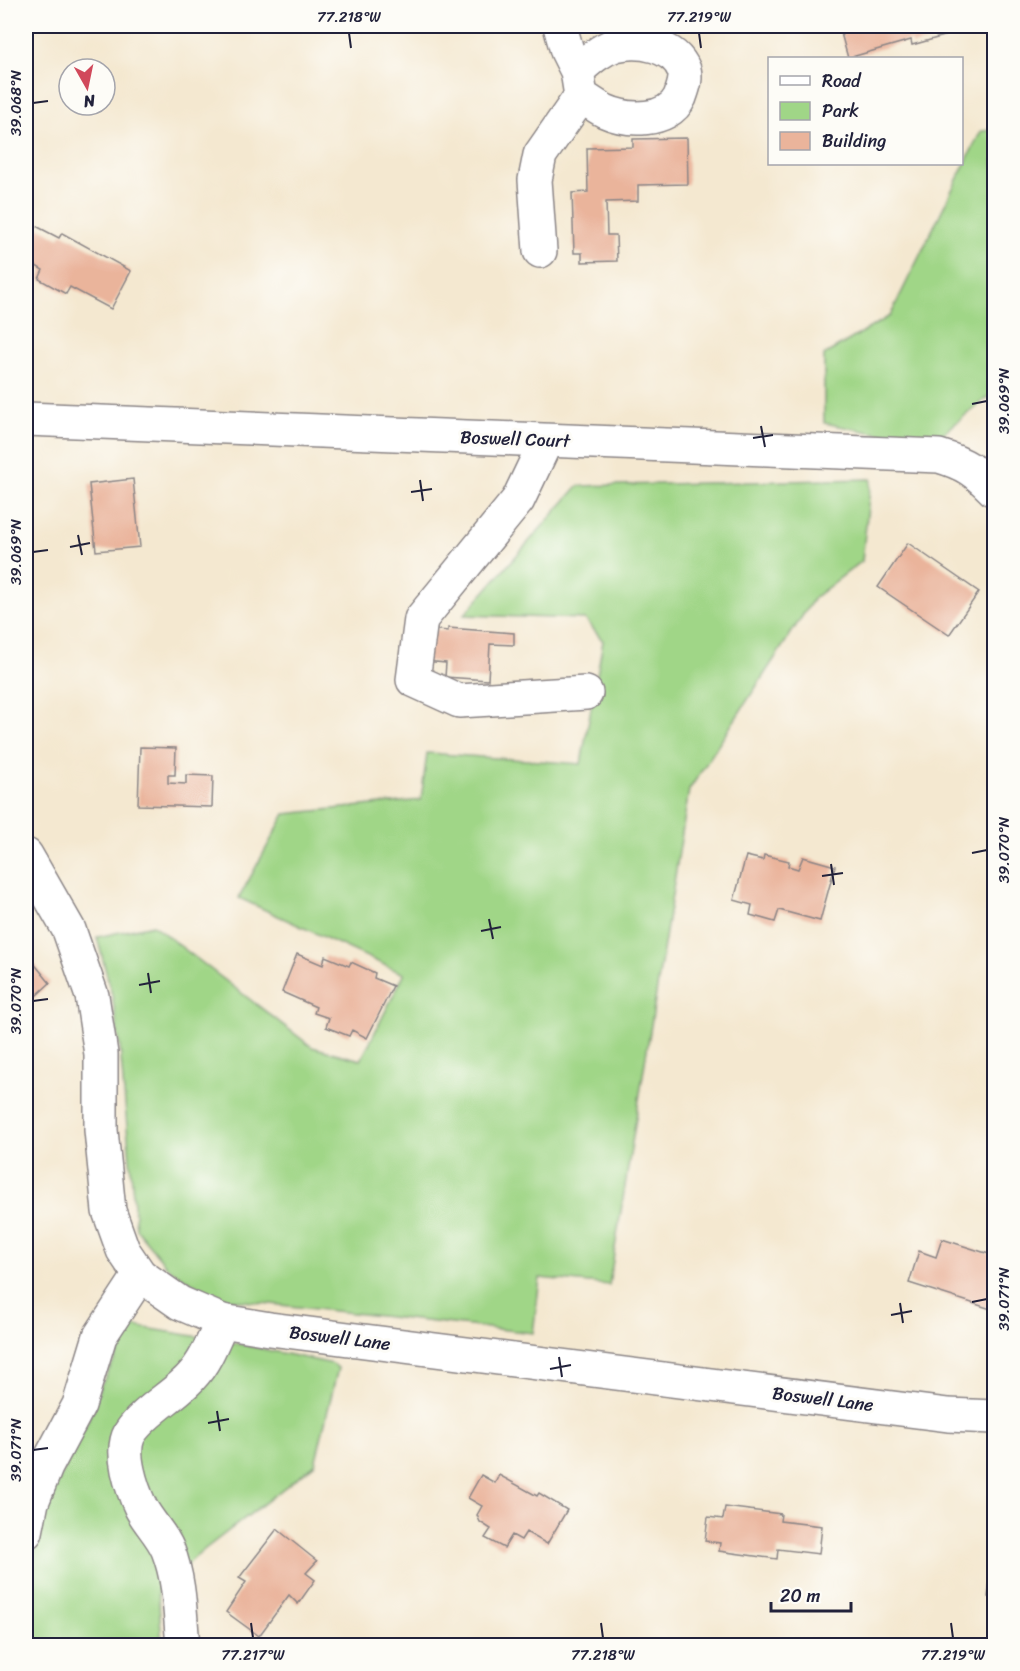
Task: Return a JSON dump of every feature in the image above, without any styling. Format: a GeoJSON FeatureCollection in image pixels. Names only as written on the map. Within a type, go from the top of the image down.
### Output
{"type":"FeatureCollection","features":[{"type":"Feature","properties":{"kind":"street"},"geometry":{"type":"LineString","coordinates":[[540,251],[535,180],[540,155],[579,83],[560,26]]}},
{"type":"Feature","properties":{"kind":"street","name":"Boswell Court"},"geometry":{"type":"LineString","coordinates":[[26,419],[939,456],[963,464],[979,475],[994,490]]}},
{"type":"Feature","properties":{"kind":"street"},"geometry":{"type":"LineString","coordinates":[[546,441],[518,500],[421,619],[413,680],[459,701],[586,693]]}},
{"type":"Feature","properties":{"kind":"street","name":"Boswell Lane"},"geometry":{"type":"LineString","coordinates":[[26,855],[69,930],[92,996],[101,1054],[101,1130],[109,1211],[123,1250],[140,1275],[180,1303],[222,1321],[948,1415],[994,1418]]}},
{"type":"Feature","properties":{"kind":"street"},"geometry":{"type":"LineString","coordinates":[[26,1532],[32,1502],[46,1467],[79,1405],[100,1336],[140,1275]]}},
{"type":"Feature","properties":{"kind":"street"},"geometry":{"type":"LineString","coordinates":[[183,1646],[177,1579],[168,1549],[138,1501],[129,1475],[126,1448],[130,1433],[148,1414],[190,1378],[205,1360],[222,1321]]}},
{"type":"Feature","properties":{"kind":"green space"},"geometry":{"type":"Polygon","coordinates":[[[994,130],[994,392],[930,444],[824,423],[824,355],[890,316],[981,131],[994,130]]]}},
{"type":"Feature","properties":{"kind":"green space"},"geometry":{"type":"Polygon","coordinates":[[[871,479],[862,561],[814,598],[689,790],[609,1285],[540,1278],[533,1333],[217,1298],[169,1269],[136,1229],[120,1047],[112,995],[97,937],[153,925],[312,1047],[361,1060],[404,974],[239,898],[285,814],[421,800],[427,753],[581,764],[603,641],[585,619],[464,615],[578,486],[871,479]]]}},
{"type":"Feature","properties":{"kind":"green space"},"geometry":{"type":"Polygon","coordinates":[[[133,1326],[230,1342],[333,1364],[338,1368],[315,1464],[205,1549],[158,1589],[162,1645],[26,1646],[26,1595],[42,1516],[90,1416],[100,1387],[133,1326]]]}},
{"type":"Feature","properties":{"kind":"building"},"geometry":{"type":"Polygon","coordinates":[[[839,26],[945,26],[948,35],[912,45],[911,40],[848,57],[839,26]]]}},
{"type":"Feature","properties":{"kind":"building"},"geometry":{"type":"Polygon","coordinates":[[[687,138],[688,184],[638,185],[638,201],[606,202],[607,235],[616,235],[617,261],[582,262],[582,253],[574,253],[572,193],[588,192],[587,148],[633,147],[633,139],[687,138]]]}},
{"type":"Feature","properties":{"kind":"building"},"geometry":{"type":"Polygon","coordinates":[[[36,226],[59,238],[62,233],[131,271],[111,309],[70,287],[66,294],[39,279],[43,270],[26,260],[26,245],[36,226]]]}},
{"type":"Feature","properties":{"kind":"building"},"geometry":{"type":"Polygon","coordinates":[[[133,479],[140,547],[96,551],[89,484],[133,479]]]}},
{"type":"Feature","properties":{"kind":"building"},"geometry":{"type":"Polygon","coordinates":[[[908,543],[979,592],[949,635],[878,587],[908,543]]]}},
{"type":"Feature","properties":{"kind":"building"},"geometry":{"type":"Polygon","coordinates":[[[448,628],[514,633],[514,645],[490,644],[488,680],[445,677],[446,663],[424,661],[427,629],[448,631],[448,628]]]}},
{"type":"Feature","properties":{"kind":"building"},"geometry":{"type":"Polygon","coordinates":[[[140,747],[176,748],[175,775],[168,775],[168,783],[186,784],[186,775],[213,776],[212,807],[138,805],[140,747]]]}},
{"type":"Feature","properties":{"kind":"building"},"geometry":{"type":"Polygon","coordinates":[[[764,855],[789,861],[788,866],[798,869],[803,857],[835,866],[820,921],[779,910],[775,922],[750,915],[752,905],[734,900],[746,856],[763,860],[764,855]]]}},
{"type":"Feature","properties":{"kind":"building"},"geometry":{"type":"Polygon","coordinates":[[[297,954],[323,965],[325,956],[349,966],[351,962],[375,973],[374,978],[393,986],[367,1038],[352,1030],[349,1036],[326,1027],[329,1018],[314,1013],[316,1007],[282,992],[297,954]]]}},
{"type":"Feature","properties":{"kind":"building"},"geometry":{"type":"Polygon","coordinates":[[[32,961],[50,983],[26,1005],[26,966],[32,961]]]}},
{"type":"Feature","properties":{"kind":"building"},"geometry":{"type":"Polygon","coordinates":[[[942,1239],[989,1254],[991,1248],[994,1249],[994,1310],[909,1283],[919,1251],[936,1257],[942,1239]]]}},
{"type":"Feature","properties":{"kind":"building"},"geometry":{"type":"Polygon","coordinates":[[[481,1475],[495,1483],[499,1475],[537,1496],[539,1493],[567,1510],[547,1544],[526,1532],[521,1540],[512,1535],[504,1548],[485,1538],[491,1529],[480,1522],[477,1515],[482,1506],[468,1498],[481,1475]]]}},
{"type":"Feature","properties":{"kind":"building"},"geometry":{"type":"Polygon","coordinates":[[[725,1507],[781,1514],[780,1521],[822,1526],[819,1554],[778,1549],[777,1559],[719,1551],[720,1543],[705,1541],[708,1517],[723,1519],[725,1507]]]}},
{"type":"Feature","properties":{"kind":"building"},"geometry":{"type":"Polygon","coordinates":[[[277,1529],[317,1561],[306,1573],[315,1580],[298,1604],[289,1595],[259,1636],[226,1612],[246,1582],[239,1578],[277,1529]]]}},
{"type":"Feature","properties":{"kind":"building"},"geometry":{"type":"Polygon","coordinates":[[[993,1554],[994,1597],[988,1597],[993,1554]]]}}]}
